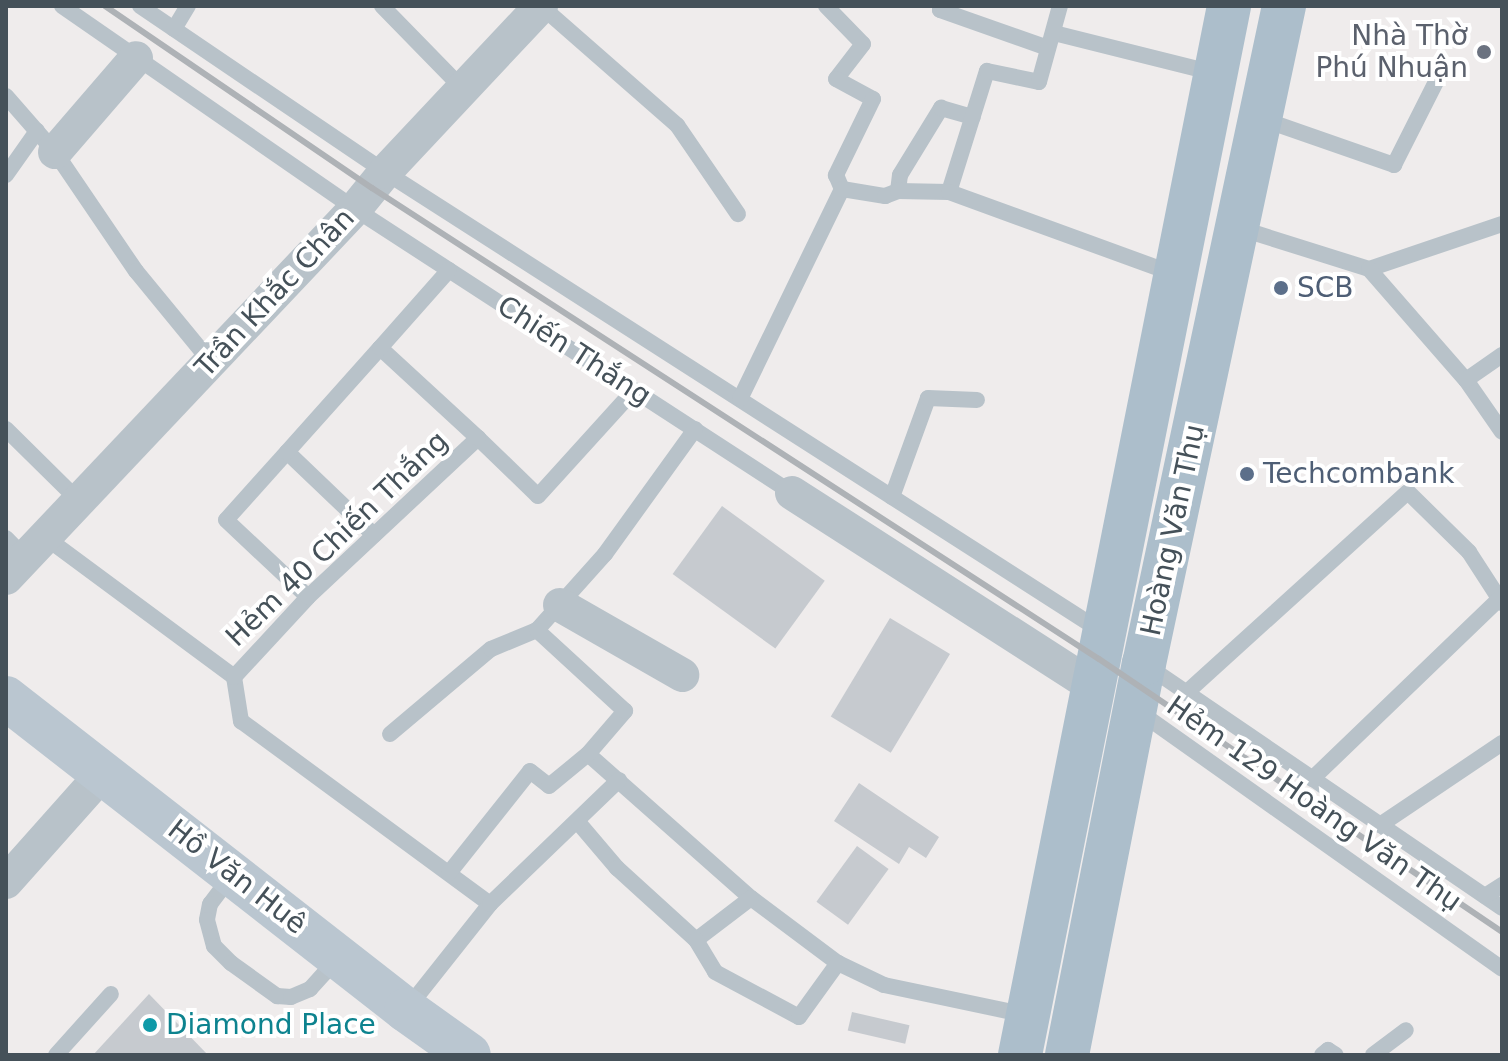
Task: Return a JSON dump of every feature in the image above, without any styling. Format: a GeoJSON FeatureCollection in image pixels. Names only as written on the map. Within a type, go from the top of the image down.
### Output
{"type":"FeatureCollection","features":[{"type":"Feature","properties":{"kind":"main road","name":"Hoàng Văn Thụ"},"geometry":{"type":"LineString","coordinates":[[1024,1035],[1229,6]]}},
{"type":"Feature","properties":{"kind":"main road","name":"Hoàng Văn Thụ"},"geometry":{"type":"LineString","coordinates":[[1067,1055],[1144,664],[1284,6]]}},
{"type":"Feature","properties":{"kind":"main road"},"geometry":{"type":"LineString","coordinates":[[1104,633],[1144,664]]}},
{"type":"Feature","properties":{"kind":"main road"},"geometry":{"type":"LineString","coordinates":[[1094,687],[1135,709]]}},
{"type":"Feature","properties":{"kind":"main road","name":"Hồ Văn Huê"},"geometry":{"type":"LineString","coordinates":[[6,698],[406,1010],[469,1055]]}},
{"type":"Feature","properties":{"kind":"street","name":"Trần Khắc Chân"},"geometry":{"type":"LineString","coordinates":[[20,552],[79,501],[355,209],[385,172],[541,6]]}},
{"type":"Feature","properties":{"kind":"street"},"geometry":{"type":"LineString","coordinates":[[46,141],[136,58]]}},
{"type":"Feature","properties":{"kind":"street","name":"Chiến Thắng"},"geometry":{"type":"LineString","coordinates":[[792,493],[1094,687]]}},
{"type":"Feature","properties":{"kind":"street"},"geometry":{"type":"LineString","coordinates":[[560,605],[682,675]]}},
{"type":"Feature","properties":{"kind":"street"},"geometry":{"type":"LineString","coordinates":[[6,882],[104,772]]}},
{"type":"Feature","properties":{"kind":"lane","name":"Chiến Thắng"},"geometry":{"type":"LineString","coordinates":[[62,6],[355,209],[792,493]]}},
{"type":"Feature","properties":{"kind":"lane","name":"Chiến Thắng"},"geometry":{"type":"LineString","coordinates":[[140,6],[385,172],[1104,633]]}},
{"type":"Feature","properties":{"kind":"lane"},"geometry":{"type":"LineString","coordinates":[[174,29],[188,6]]}},
{"type":"Feature","properties":{"kind":"lane"},"geometry":{"type":"LineString","coordinates":[[382,6],[463,89]]}},
{"type":"Feature","properties":{"kind":"lane"},"geometry":{"type":"LineString","coordinates":[[541,6],[677,125],[738,214]]}},
{"type":"Feature","properties":{"kind":"lane"},"geometry":{"type":"LineString","coordinates":[[740,399],[842,189],[836,175],[873,99],[836,79],[863,44],[826,6]]}},
{"type":"Feature","properties":{"kind":"lane"},"geometry":{"type":"LineString","coordinates":[[949,192],[987,71],[1039,82],[1060,6]]}},
{"type":"Feature","properties":{"kind":"lane"},"geometry":{"type":"LineString","coordinates":[[941,8],[1051,40],[1216,74]]}},
{"type":"Feature","properties":{"kind":"lane"},"geometry":{"type":"LineString","coordinates":[[1260,119],[1394,165],[1441,72]]}},
{"type":"Feature","properties":{"kind":"lane"},"geometry":{"type":"LineString","coordinates":[[6,96],[46,141],[136,271],[210,361]]}},
{"type":"Feature","properties":{"kind":"lane"},"geometry":{"type":"LineString","coordinates":[[898,191],[900,175],[941,108],[973,117]]}},
{"type":"Feature","properties":{"kind":"lane"},"geometry":{"type":"LineString","coordinates":[[6,175],[46,141]]}},
{"type":"Feature","properties":{"kind":"lane"},"geometry":{"type":"LineString","coordinates":[[842,189],[885,196],[898,191],[949,192],[1176,275]]}},
{"type":"Feature","properties":{"kind":"lane"},"geometry":{"type":"LineString","coordinates":[[1369,269],[1502,224]]}},
{"type":"Feature","properties":{"kind":"lane"},"geometry":{"type":"LineString","coordinates":[[1237,227],[1369,269],[1466,380],[1502,432]]}},
{"type":"Feature","properties":{"kind":"lane"},"geometry":{"type":"LineString","coordinates":[[308,597],[226,520],[449,270]]}},
{"type":"Feature","properties":{"kind":"lane","name":"Hẻm 40 Chiến Thắng"},"geometry":{"type":"LineString","coordinates":[[380,348],[538,496],[634,390]]}},
{"type":"Feature","properties":{"kind":"lane"},"geometry":{"type":"LineString","coordinates":[[1466,380],[1502,355]]}},
{"type":"Feature","properties":{"kind":"lane"},"geometry":{"type":"LineString","coordinates":[[892,497],[928,398],[977,400]]}},
{"type":"Feature","properties":{"kind":"lane"},"geometry":{"type":"LineString","coordinates":[[6,429],[79,501]]}},
{"type":"Feature","properties":{"kind":"lane"},"geometry":{"type":"LineString","coordinates":[[390,734],[491,649],[537,630],[605,554],[695,429]]}},
{"type":"Feature","properties":{"kind":"lane","name":"Hẻm 40 Chiến Thắng"},"geometry":{"type":"LineString","coordinates":[[234,677],[308,597],[478,438]]}},
{"type":"Feature","properties":{"kind":"lane"},"geometry":{"type":"LineString","coordinates":[[287,452],[374,535]]}},
{"type":"Feature","properties":{"kind":"lane"},"geometry":{"type":"LineString","coordinates":[[1186,693],[1408,492],[1469,552],[1501,599],[1312,779]]}},
{"type":"Feature","properties":{"kind":"lane"},"geometry":{"type":"LineString","coordinates":[[20,552],[234,677],[241,721],[490,904]]}},
{"type":"Feature","properties":{"kind":"lane"},"geometry":{"type":"LineString","coordinates":[[449,873],[530,771],[549,786],[588,754],[625,711],[537,630]]}},
{"type":"Feature","properties":{"kind":"lane","name":"Hẻm 129 Hoàng Văn Thụ"},"geometry":{"type":"LineString","coordinates":[[1144,664],[1502,908]]}},
{"type":"Feature","properties":{"kind":"lane","name":"Hẻm 129 Hoàng Văn Thụ"},"geometry":{"type":"LineString","coordinates":[[1135,709],[1502,969]]}},
{"type":"Feature","properties":{"kind":"lane"},"geometry":{"type":"LineString","coordinates":[[1380,825],[1502,743]]}},
{"type":"Feature","properties":{"kind":"lane"},"geometry":{"type":"LineString","coordinates":[[588,754],[751,898],[838,963],[884,985],[1024,1035]]}},
{"type":"Feature","properties":{"kind":"lane"},"geometry":{"type":"LineString","coordinates":[[406,1010],[490,904],[619,780]]}},
{"type":"Feature","properties":{"kind":"lane"},"geometry":{"type":"LineString","coordinates":[[577,821],[617,868],[696,940],[715,972],[799,1017],[838,963]]}},
{"type":"Feature","properties":{"kind":"lane"},"geometry":{"type":"LineString","coordinates":[[233,873],[210,904],[207,920],[214,946],[231,963],[277,996],[291,997],[310,989],[339,957]]}},
{"type":"Feature","properties":{"kind":"lane"},"geometry":{"type":"LineString","coordinates":[[1485,896],[1502,885]]}},
{"type":"Feature","properties":{"kind":"lane"},"geometry":{"type":"LineString","coordinates":[[696,940],[751,898]]}},
{"type":"Feature","properties":{"kind":"lane"},"geometry":{"type":"LineString","coordinates":[[56,1055],[111,994]]}},
{"type":"Feature","properties":{"kind":"lane"},"geometry":{"type":"LineString","coordinates":[[1373,1055],[1406,1030]]}},
{"type":"Feature","properties":{"kind":"lane"},"geometry":{"type":"LineString","coordinates":[[1322,1055],[1328,1050],[1336,1055]]}},
{"type":"Feature","properties":{"kind":"building"},"geometry":{"type":"Polygon","coordinates":[[[722,506],[825,581],[775,649],[673,574],[722,506]]]}},
{"type":"Feature","properties":{"kind":"building"},"geometry":{"type":"Polygon","coordinates":[[[890,618],[950,654],[891,753],[831,717],[890,618]]]}},
{"type":"Feature","properties":{"kind":"building"},"geometry":{"type":"Polygon","coordinates":[[[859,783],[939,837],[926,858],[909,847],[899,864],[834,821],[859,783]]]}},
{"type":"Feature","properties":{"kind":"building"},"geometry":{"type":"Polygon","coordinates":[[[857,846],[889,869],[848,925],[816,902],[857,846]]]}},
{"type":"Feature","properties":{"kind":"building","name":"Diamond Place"},"geometry":{"type":"Polygon","coordinates":[[[149,994],[208,1055],[93,1055],[149,994]]]}},
{"type":"Feature","properties":{"kind":"building"},"geometry":{"type":"Polygon","coordinates":[[[852,1012],[909,1025],[905,1044],[848,1031],[852,1012]]]}},
{"type":"Feature","properties":{"kind":"railway"},"geometry":{"type":"LineString","coordinates":[[105,6],[372,188],[1099,659],[1502,932]]}},
{"type":"Feature","properties":{"kind":"place","name":"Nhà Thờ Phú Nhuận"},"geometry":{"type":"Point","coordinates":[1484,52]}},
{"type":"Feature","properties":{"kind":"place","name":"SCB"},"geometry":{"type":"Point","coordinates":[1281,288]}},
{"type":"Feature","properties":{"kind":"place","name":"Techcombank"},"geometry":{"type":"Point","coordinates":[1247,474]}},
{"type":"Feature","properties":{"kind":"place","name":"Diamond Place"},"geometry":{"type":"Point","coordinates":[150,1025]}}]}
